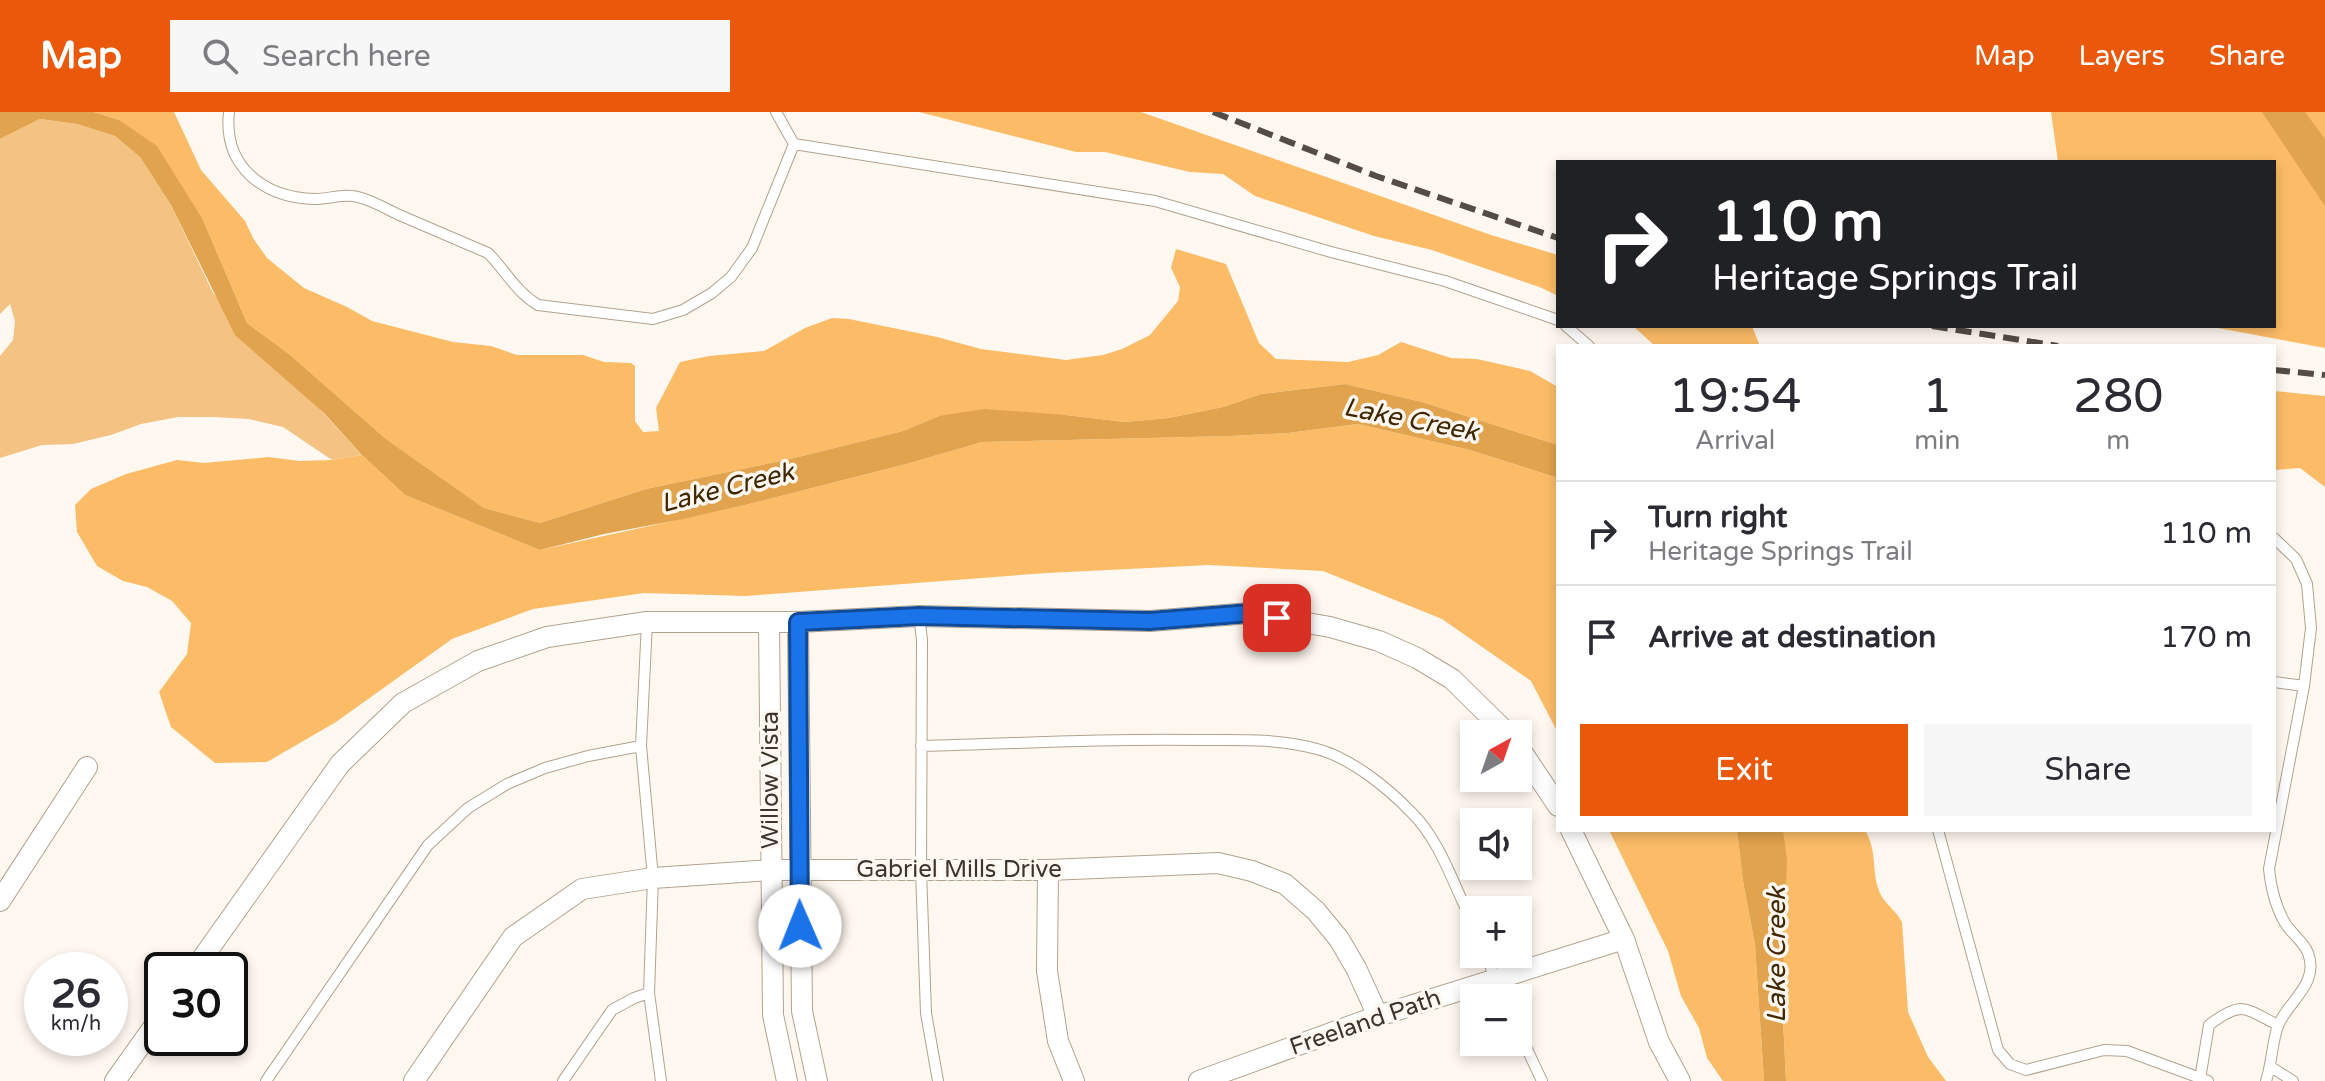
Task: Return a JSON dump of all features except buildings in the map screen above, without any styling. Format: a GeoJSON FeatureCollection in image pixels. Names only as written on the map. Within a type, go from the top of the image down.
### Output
{"type":"FeatureCollection","features":[{"type":"Feature","properties":{"kind":"street"},"geometry":{"type":"LineString","coordinates":[[207,952],[340,764],[403,703],[478,661],[547,637],[647,622],[798,622],[919,616],[1150,621],[1250,613],[1330,627],[1379,641],[1417,658],[1452,679],[1494,720]]}},
{"type":"Feature","properties":{"kind":"street","name":"Willow Vista"},"geometry":{"type":"LineString","coordinates":[[769,622],[773,1015],[787,1081]]}},
{"type":"Feature","properties":{"kind":"street","name":"Willow Vista"},"geometry":{"type":"LineString","coordinates":[[798,622],[802,1011],[817,1081]]}},
{"type":"Feature","properties":{"kind":"street"},"geometry":{"type":"LineString","coordinates":[[0,901],[87,767]]}},
{"type":"Feature","properties":{"kind":"street"},"geometry":{"type":"LineString","coordinates":[[1532,767],[1556,803]]}},
{"type":"Feature","properties":{"kind":"street"},"geometry":{"type":"LineString","coordinates":[[1572,832],[1624,939],[1659,1042],[1680,1081]]}},
{"type":"Feature","properties":{"kind":"street","name":"Gabriel Mills Drive"},"geometry":{"type":"LineString","coordinates":[[414,1081],[513,937],[582,889],[653,878],[770,870],[1048,870],[1218,863],[1252,871],[1285,884],[1316,911],[1339,939],[1378,1016]]}},
{"type":"Feature","properties":{"kind":"street"},"geometry":{"type":"LineString","coordinates":[[1048,870],[1047,971],[1058,1041],[1074,1081]]}},
{"type":"Feature","properties":{"kind":"street","name":"Freeland Path"},"geometry":{"type":"LineString","coordinates":[[1199,1081],[1378,1016],[1624,939]]}},
{"type":"Feature","properties":{"kind":"street"},"geometry":{"type":"LineString","coordinates":[[115,1081],[144,1040]]}},
{"type":"Feature","properties":{"kind":"lane"},"geometry":{"type":"LineString","coordinates":[[229,112],[232,145],[241,167],[257,182],[282,195],[315,199],[355,195],[488,253],[524,297],[538,305],[653,319],[683,310],[712,293],[731,277],[752,248],[794,144]]}},
{"type":"Feature","properties":{"kind":"lane"},"geometry":{"type":"LineString","coordinates":[[776,112],[794,144]]}},
{"type":"Feature","properties":{"kind":"lane"},"geometry":{"type":"LineString","coordinates":[[794,144],[1155,201],[1445,281],[1556,319]]}},
{"type":"Feature","properties":{"kind":"lane"},"geometry":{"type":"LineString","coordinates":[[1568,328],[1587,344]]}},
{"type":"Feature","properties":{"kind":"lane"},"geometry":{"type":"LineString","coordinates":[[2266,1081],[2278,1025],[2303,991],[2310,970],[2308,953],[2284,921],[2272,892],[2269,869],[2304,686],[2311,628],[2307,584],[2296,559],[2276,540]]}},
{"type":"Feature","properties":{"kind":"lane"},"geometry":{"type":"LineString","coordinates":[[919,616],[922,640],[921,870],[926,1013],[938,1081]]}},
{"type":"Feature","properties":{"kind":"lane"},"geometry":{"type":"LineString","coordinates":[[647,622],[641,746],[653,878],[649,993],[661,1081]]}},
{"type":"Feature","properties":{"kind":"lane"},"geometry":{"type":"LineString","coordinates":[[2276,682],[2304,686]]}},
{"type":"Feature","properties":{"kind":"lane"},"geometry":{"type":"LineString","coordinates":[[921,746],[1086,739],[1264,740],[1319,749],[1383,785],[1414,815],[1438,850],[1460,896]]}},
{"type":"Feature","properties":{"kind":"lane"},"geometry":{"type":"LineString","coordinates":[[266,1081],[428,845],[468,808],[507,784],[545,768],[641,746]]}},
{"type":"Feature","properties":{"kind":"lane"},"geometry":{"type":"LineString","coordinates":[[1939,832],[1998,1050],[2010,1064],[2026,1070],[2104,1050],[2127,1051],[2204,1080],[2209,1025],[2228,1011],[2244,1008],[2278,1025]]}},
{"type":"Feature","properties":{"kind":"lane"},"geometry":{"type":"LineString","coordinates":[[1491,968],[1497,984]]}},
{"type":"Feature","properties":{"kind":"lane"},"geometry":{"type":"LineString","coordinates":[[563,1081],[612,1010],[649,993]]}},
{"type":"Feature","properties":{"kind":"lane"},"geometry":{"type":"LineString","coordinates":[[1530,1056],[1542,1081]]}},
{"type":"Feature","properties":{"kind":"lane"},"geometry":{"type":"LineString","coordinates":[[2271,1067],[2293,1081]]}},
{"type":"Feature","properties":{"kind":"shaded area"},"geometry":{"type":"Polygon","coordinates":[[[94,112],[174,112],[201,170],[245,221],[267,258],[304,288],[372,321],[453,342],[491,346],[517,355],[583,355],[604,362],[631,363],[635,366],[635,421],[643,432],[659,431],[656,408],[680,362],[764,351],[805,328],[832,318],[937,337],[981,349],[1066,360],[1122,349],[1150,335],[1178,301],[1180,287],[1171,268],[1176,249],[1226,264],[1259,343],[1276,359],[1348,362],[1378,355],[1401,342],[1451,358],[1477,359],[1530,371],[1556,386],[1556,444],[1422,402],[1345,384],[1261,394],[1223,407],[1169,418],[1125,422],[1066,415],[939,416],[903,431],[790,459],[646,489],[540,523],[484,508],[386,439],[289,354],[247,323],[203,220],[119,120],[94,112]]]}},
{"type":"Feature","properties":{"kind":"shaded area"},"geometry":{"type":"Polygon","coordinates":[[[919,112],[1141,112],[1491,235],[1556,254],[1556,295],[1432,250],[1374,236],[1255,196],[1223,174],[1190,172],[1105,152],[1076,152],[919,112]]]}},
{"type":"Feature","properties":{"kind":"shaded area"},"geometry":{"type":"Polygon","coordinates":[[[2051,112],[2325,112],[2325,348],[2218,328],[2276,328],[2276,160],[2058,160],[2051,112]]]}},
{"type":"Feature","properties":{"kind":"shaded area"},"geometry":{"type":"Polygon","coordinates":[[[40,119],[77,124],[115,136],[140,157],[171,205],[213,293],[362,455],[332,460],[283,427],[249,419],[178,417],[141,424],[73,444],[42,445],[0,458],[0,356],[13,340],[15,321],[10,304],[0,314],[0,139],[40,119]]]}},
{"type":"Feature","properties":{"kind":"shaded area"},"geometry":{"type":"Polygon","coordinates":[[[1635,328],[1753,328],[1759,344],[1653,344],[1635,328]]]}},
{"type":"Feature","properties":{"kind":"shaded area"},"geometry":{"type":"Polygon","coordinates":[[[2276,391],[2325,396],[2325,487],[2300,468],[2276,470],[2276,391]]]}},
{"type":"Feature","properties":{"kind":"shaded area"},"geometry":{"type":"Polygon","coordinates":[[[1358,424],[1470,450],[1556,477],[1556,729],[1531,681],[1442,619],[1323,571],[1209,565],[1047,573],[746,596],[644,593],[533,609],[452,639],[336,722],[267,762],[215,763],[171,727],[159,692],[187,654],[191,623],[172,601],[147,587],[123,581],[97,566],[77,532],[75,505],[91,489],[126,474],[177,460],[204,463],[269,457],[299,461],[362,455],[405,495],[540,550],[745,505],[982,442],[1288,433],[1358,424]]]}},
{"type":"Feature","properties":{"kind":"shaded area"},"geometry":{"type":"Polygon","coordinates":[[[1610,832],[1737,832],[1755,945],[1764,1081],[1723,1081],[1707,1058],[1699,1028],[1681,996],[1668,951],[1610,832]]]}},
{"type":"Feature","properties":{"kind":"shaded area"},"geometry":{"type":"Polygon","coordinates":[[[1783,832],[1866,832],[1872,846],[1879,891],[1902,922],[1908,1012],[1928,1057],[1946,1081],[1786,1081],[1782,999],[1783,832]]]}},
{"type":"Feature","properties":{"kind":"water","name":"Lake Creek"},"geometry":{"type":"Polygon","coordinates":[[[0,112],[94,112],[119,120],[157,146],[203,220],[247,323],[289,354],[386,439],[484,508],[540,523],[646,489],[790,459],[903,431],[939,416],[984,409],[1125,422],[1169,418],[1223,407],[1261,394],[1345,384],[1422,402],[1556,444],[1556,477],[1470,450],[1358,424],[1288,433],[1230,436],[982,442],[745,505],[540,550],[405,495],[362,455],[324,413],[235,335],[171,205],[140,157],[115,136],[77,124],[40,119],[0,139],[0,112]]]}},
{"type":"Feature","properties":{"kind":"water"},"geometry":{"type":"Polygon","coordinates":[[[2262,112],[2305,112],[2325,139],[2325,206],[2262,112]]]}},
{"type":"Feature","properties":{"kind":"water","name":"Lake Creek"},"geometry":{"type":"Polygon","coordinates":[[[1737,832],[1783,832],[1787,860],[1782,999],[1786,1081],[1764,1081],[1755,945],[1737,832]]]}},
{"type":"Feature","properties":{"kind":"railway"},"geometry":{"type":"LineString","coordinates":[[1213,112],[1376,176],[1556,237]]}},
{"type":"Feature","properties":{"kind":"railway"},"geometry":{"type":"LineString","coordinates":[[1945,328],[2045,344]]}},
{"type":"Feature","properties":{"kind":"railway"},"geometry":{"type":"LineString","coordinates":[[2276,370],[2325,375]]}},
{"type":"Feature","properties":{"kind":"route"},"geometry":{"type":"LineString","coordinates":[[800,926],[798,622],[919,616],[1150,621],[1250,613],[1277,618]]}}]}
